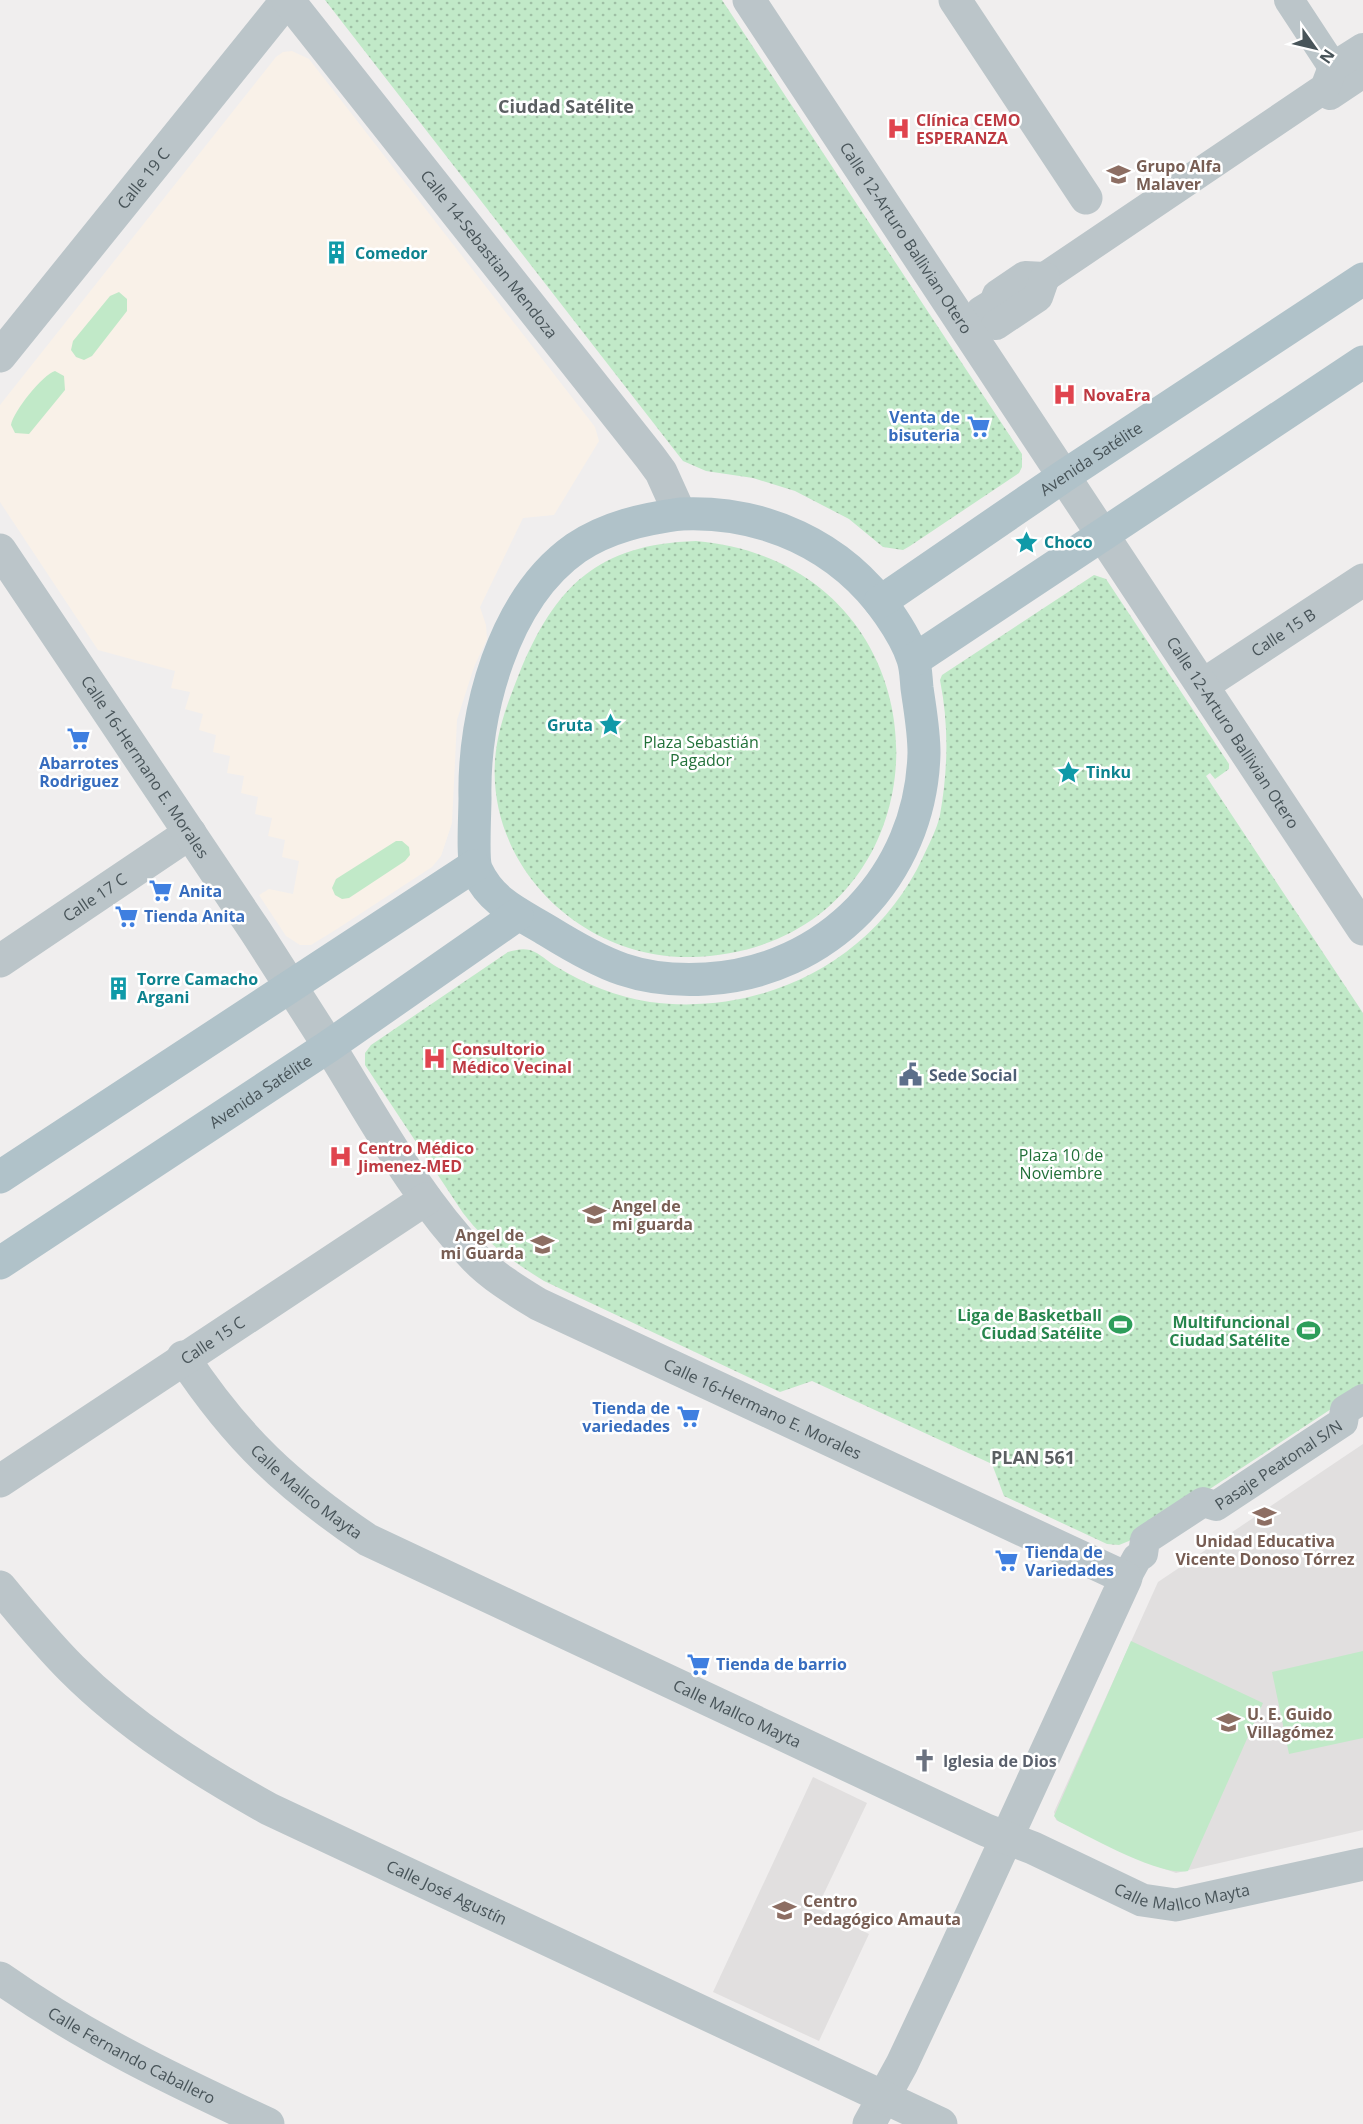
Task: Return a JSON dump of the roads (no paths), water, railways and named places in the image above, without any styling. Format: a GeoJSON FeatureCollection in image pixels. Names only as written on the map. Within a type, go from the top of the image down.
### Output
{"type":"FeatureCollection","features":[{"type":"Feature","properties":{"kind":"main road","name":"Avenida Satélite"},"geometry":{"type":"LineString","coordinates":[[880,602],[1064,476],[1363,279]]}},
{"type":"Feature","properties":{"kind":"main road"},"geometry":{"type":"LineString","coordinates":[[914,660],[1363,362]]}},
{"type":"Feature","properties":{"kind":"main road"},"geometry":{"type":"LineString","coordinates":[[680,514],[724,514],[748,519],[797,535],[840,562],[880,602],[895,622],[914,660],[923,721],[924,757],[920,792],[910,828],[879,885],[860,912],[835,934],[807,951],[775,965],[742,974],[708,979],[674,979],[640,975],[607,965],[517,915],[489,892],[474,866],[477,737],[484,700],[517,618],[556,566],[577,548],[627,525],[680,514]]}},
{"type":"Feature","properties":{"kind":"main road"},"geometry":{"type":"LineString","coordinates":[[0,1177],[474,866]]}},
{"type":"Feature","properties":{"kind":"main road","name":"Avenida Satélite"},"geometry":{"type":"LineString","coordinates":[[0,1263],[329,1046],[517,915]]}},
{"type":"Feature","properties":{"kind":"street","name":"Calle 19 C"},"geometry":{"type":"LineString","coordinates":[[0,356],[288,0]]}},
{"type":"Feature","properties":{"kind":"street","name":"Calle 14-Sebastian Mendoza"},"geometry":{"type":"LineString","coordinates":[[288,0],[650,457],[661,472],[680,514]]}},
{"type":"Feature","properties":{"kind":"street","name":"Calle 12-Arturo Ballivian Otero"},"geometry":{"type":"LineString","coordinates":[[749,0],[1363,929]]}},
{"type":"Feature","properties":{"kind":"street"},"geometry":{"type":"LineString","coordinates":[[955,0],[1108,232]]}},
{"type":"Feature","properties":{"kind":"street"},"geometry":{"type":"LineString","coordinates":[[1289,0],[1330,83]]}},
{"type":"Feature","properties":{"kind":"street"},"geometry":{"type":"LineString","coordinates":[[988,318],[997,295],[1025,276],[1045,277],[1330,83],[1363,48]]}},
{"type":"Feature","properties":{"kind":"street"},"geometry":{"type":"LineString","coordinates":[[1330,83],[1363,73]]}},
{"type":"Feature","properties":{"kind":"street","name":"Calle 16-Hermano E. Morales"},"geometry":{"type":"LineString","coordinates":[[0,550],[290,985],[426,1199],[476,1260],[538,1304],[1143,1550]]}},
{"type":"Feature","properties":{"kind":"street","name":"Calle 15 B"},"geometry":{"type":"LineString","coordinates":[[1203,685],[1363,580]]}},
{"type":"Feature","properties":{"kind":"street","name":"Calle 17 C"},"geometry":{"type":"LineString","coordinates":[[0,961],[190,833]]}},
{"type":"Feature","properties":{"kind":"street","name":"Calle 15 C"},"geometry":{"type":"LineString","coordinates":[[0,1481],[426,1199]]}},
{"type":"Feature","properties":{"kind":"street","name":"Calle Mallco Mayta"},"geometry":{"type":"LineString","coordinates":[[183,1358],[217,1407],[250,1446],[310,1501],[368,1540],[1142,1900],[1176,1905],[1363,1864]]}},
{"type":"Feature","properties":{"kind":"street","name":"Pasaje Peatonal S/N"},"geometry":{"type":"LineString","coordinates":[[1143,1550],[1155,1557],[1213,1518],[1216,1506],[1298,1441],[1353,1420],[1346,1410],[1363,1399]]}},
{"type":"Feature","properties":{"kind":"street"},"geometry":{"type":"LineString","coordinates":[[876,2110],[902,2064],[1143,1550]]}},
{"type":"Feature","properties":{"kind":"street","name":"Calle José Agustín"},"geometry":{"type":"LineString","coordinates":[[0,1587],[36,1631],[74,1670],[107,1699],[145,1731],[242,1794],[876,2110],[941,2124]]}},
{"type":"Feature","properties":{"kind":"street","name":"Calle Fernando Caballero"},"geometry":{"type":"LineString","coordinates":[[0,1978],[101,2043],[153,2071],[268,2124]]}},
{"type":"Feature","properties":{"kind":"place","name":"Clínica CEMO ESPERANZA"},"geometry":{"type":"Point","coordinates":[898,129]}},
{"type":"Feature","properties":{"kind":"place","name":"Grupo Alfa Malaver"},"geometry":{"type":"Point","coordinates":[1118,175]}},
{"type":"Feature","properties":{"kind":"place","name":"Comedor"},"geometry":{"type":"Point","coordinates":[337,253]}},
{"type":"Feature","properties":{"kind":"place","name":"NovaEra"},"geometry":{"type":"Point","coordinates":[1065,395]}},
{"type":"Feature","properties":{"kind":"place","name":"Venta de bisuteria"},"geometry":{"type":"Point","coordinates":[978,426]}},
{"type":"Feature","properties":{"kind":"place","name":"Choco"},"geometry":{"type":"Point","coordinates":[1026,542]}},
{"type":"Feature","properties":{"kind":"place","name":"Gruta"},"geometry":{"type":"Point","coordinates":[611,725]}},
{"type":"Feature","properties":{"kind":"place","name":"Abarrotes Rodriguez"},"geometry":{"type":"Point","coordinates":[79,738]}},
{"type":"Feature","properties":{"kind":"place","name":"Tinku"},"geometry":{"type":"Point","coordinates":[1068,772]}},
{"type":"Feature","properties":{"kind":"place","name":"Anita"},"geometry":{"type":"Point","coordinates":[161,891]}},
{"type":"Feature","properties":{"kind":"place","name":"Tienda Anita"},"geometry":{"type":"Point","coordinates":[126,916]}},
{"type":"Feature","properties":{"kind":"place","name":"Torre Camacho Argani"},"geometry":{"type":"Point","coordinates":[119,988]}},
{"type":"Feature","properties":{"kind":"place","name":"Consultorio Médico Vecinal"},"geometry":{"type":"Point","coordinates":[434,1058]}},
{"type":"Feature","properties":{"kind":"place","name":"Sede Social"},"geometry":{"type":"Point","coordinates":[911,1075]}},
{"type":"Feature","properties":{"kind":"place","name":"Centro Médico Jimenez-MED"},"geometry":{"type":"Point","coordinates":[340,1157]}},
{"type":"Feature","properties":{"kind":"place","name":"Angel de mi guarda"},"geometry":{"type":"Point","coordinates":[594,1215]}},
{"type":"Feature","properties":{"kind":"place","name":"Angel de mi Guarda"},"geometry":{"type":"Point","coordinates":[542,1244]}},
{"type":"Feature","properties":{"kind":"place","name":"Liga de Basketball Ciudad Satélite"},"geometry":{"type":"Point","coordinates":[1120,1324]}},
{"type":"Feature","properties":{"kind":"place","name":"Multifuncional Ciudad Satélite"},"geometry":{"type":"Point","coordinates":[1308,1331]}},
{"type":"Feature","properties":{"kind":"place","name":"Tienda de variedades"},"geometry":{"type":"Point","coordinates":[688,1417]}},
{"type":"Feature","properties":{"kind":"place","name":"Unidad Educativa Vicente Donoso Tórrez"},"geometry":{"type":"Point","coordinates":[1265,1516]}},
{"type":"Feature","properties":{"kind":"place","name":"Tienda de Variedades"},"geometry":{"type":"Point","coordinates":[1007,1561]}},
{"type":"Feature","properties":{"kind":"place","name":"Tienda de barrio"},"geometry":{"type":"Point","coordinates":[698,1664]}},
{"type":"Feature","properties":{"kind":"place","name":"U. E. Guido Villagómez"},"geometry":{"type":"Point","coordinates":[1229,1723]}},
{"type":"Feature","properties":{"kind":"place","name":"Iglesia de Dios"},"geometry":{"type":"Point","coordinates":[925,1761]}},
{"type":"Feature","properties":{"kind":"place","name":"Centro Pedagógico Amauta"},"geometry":{"type":"Point","coordinates":[785,1910]}},
{"type":"Feature","properties":{"kind":"district","name":"Ciudad Satélite"},"geometry":{"type":"Point","coordinates":[566,106]}},
{"type":"Feature","properties":{"kind":"district","name":"PLAN 561"},"geometry":{"type":"Point","coordinates":[1033,1457]}},
{"type":"Feature","properties":{"kind":"park label","name":"Plaza Sebastián Pagador"},"geometry":{"type":"Point","coordinates":[701,751]}},
{"type":"Feature","properties":{"kind":"park label","name":"Plaza 10 de Noviembre"},"geometry":{"type":"Point","coordinates":[1061,1164]}}]}
